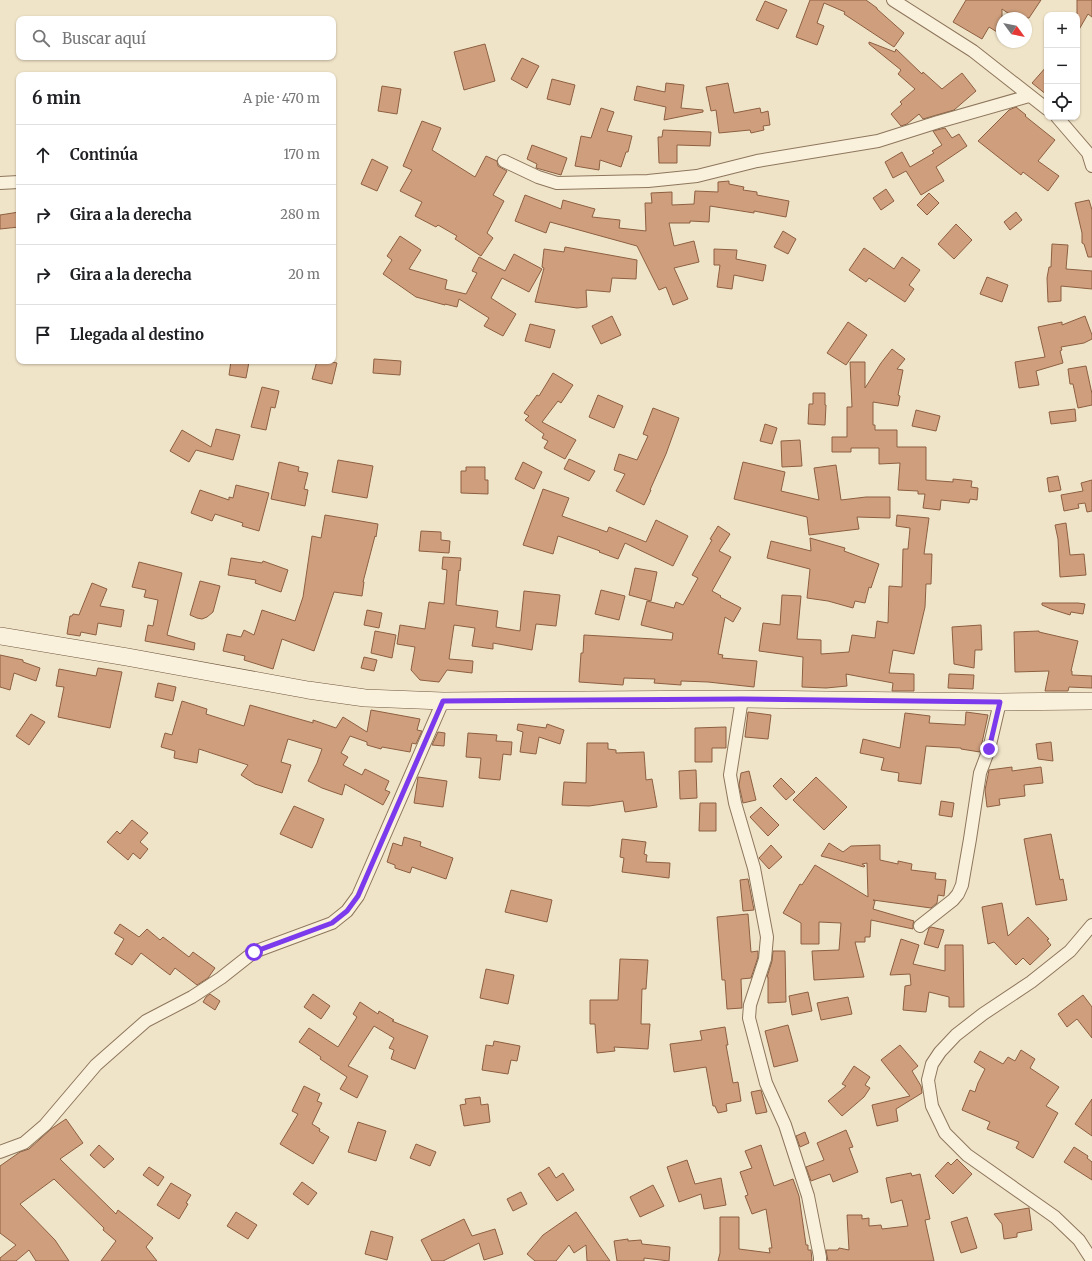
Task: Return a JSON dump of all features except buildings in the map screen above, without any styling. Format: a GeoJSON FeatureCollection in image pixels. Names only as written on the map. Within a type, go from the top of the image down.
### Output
{"type":"FeatureCollection","features":[{"type":"Feature","properties":{"kind":"main road"},"geometry":{"type":"LineString","coordinates":[[0,636],[127,657],[308,690],[365,698],[443,701],[742,699],[1000,702],[1092,701]]}},
{"type":"Feature","properties":{"kind":"street"},"geometry":{"type":"LineString","coordinates":[[893,0],[973,51],[1044,107]]}},
{"type":"Feature","properties":{"kind":"street"},"geometry":{"type":"LineString","coordinates":[[504,161],[538,177],[557,183],[648,181],[697,176],[757,161],[878,141],[1030,96]]}},
{"type":"Feature","properties":{"kind":"street"},"geometry":{"type":"LineString","coordinates":[[1060,120],[1090,149],[1092,166]]}},
{"type":"Feature","properties":{"kind":"street"},"geometry":{"type":"LineString","coordinates":[[0,183],[16,182]]}},
{"type":"Feature","properties":{"kind":"street"},"geometry":{"type":"LineString","coordinates":[[742,699],[730,775],[735,803],[754,868],[767,937],[765,959],[750,1005],[749,1018],[766,1083],[785,1125],[808,1196],[820,1261]]}},
{"type":"Feature","properties":{"kind":"street"},"geometry":{"type":"LineString","coordinates":[[0,1152],[24,1143],[45,1125],[96,1065],[146,1021],[192,997],[221,978],[254,952],[332,923],[347,911],[358,896],[443,701]]}},
{"type":"Feature","properties":{"kind":"street"},"geometry":{"type":"LineString","coordinates":[[920,926],[953,900],[958,894],[962,885],[980,773],[989,749],[1000,702]]}},
{"type":"Feature","properties":{"kind":"street"},"geometry":{"type":"LineString","coordinates":[[1092,925],[1070,951],[1037,978],[983,1014],[956,1035],[940,1052],[932,1064],[928,1080],[932,1106],[944,1133],[967,1155],[1055,1217],[1080,1240],[1092,1260]]}},
{"type":"Feature","properties":{"kind":"route"},"geometry":{"type":"LineString","coordinates":[[254,952],[332,923],[347,911],[358,896],[443,701],[742,699],[1000,702],[989,749]]}}]}
